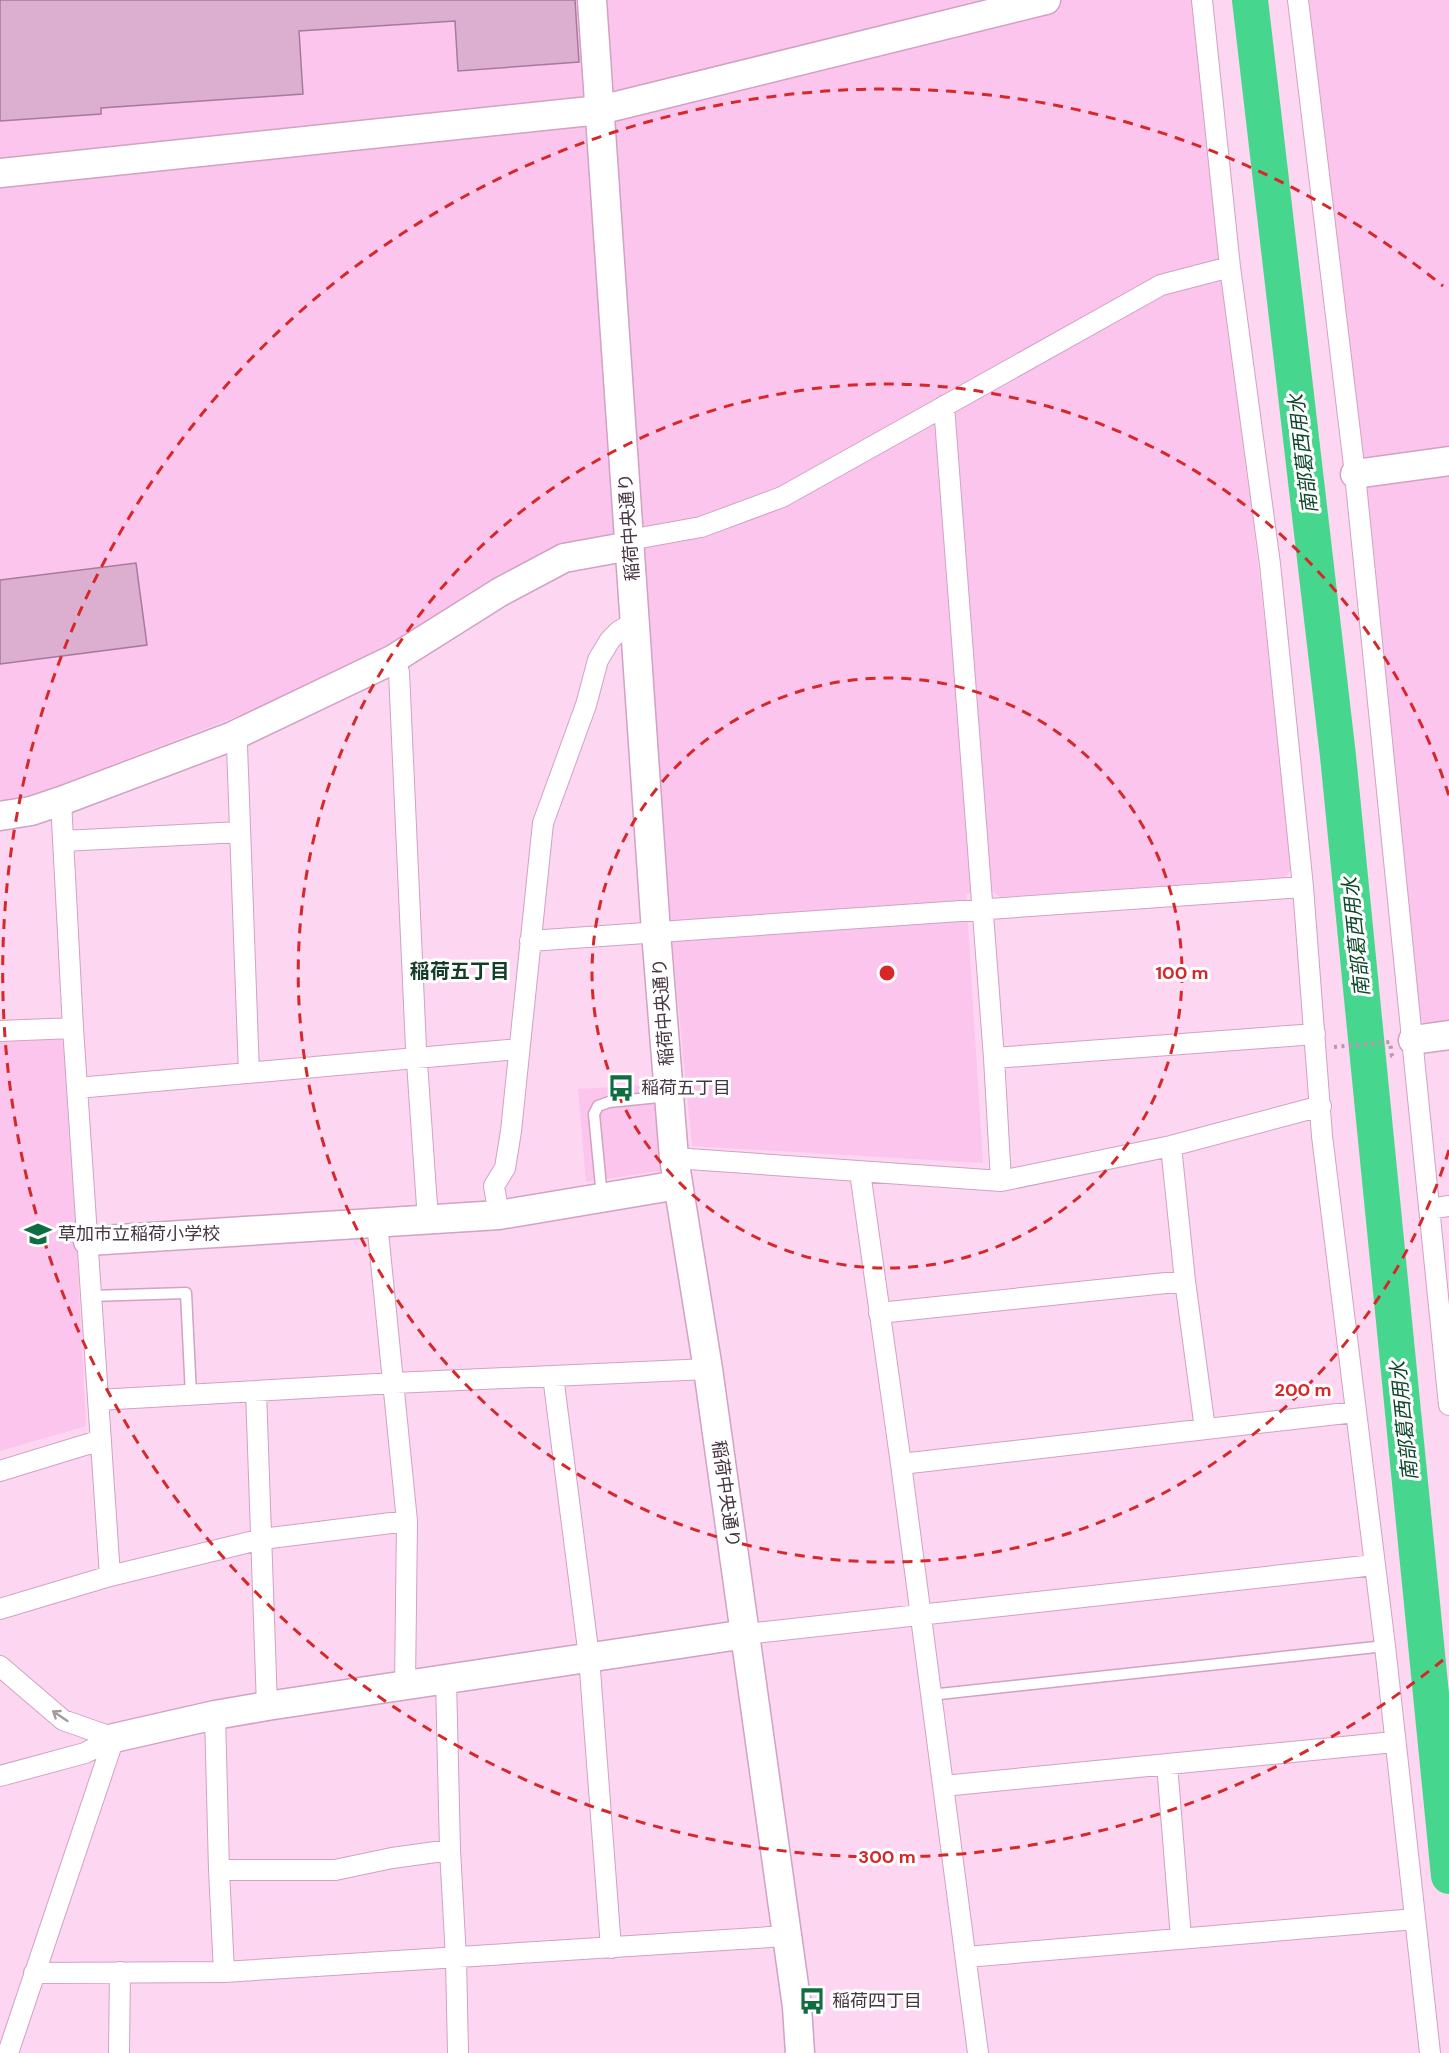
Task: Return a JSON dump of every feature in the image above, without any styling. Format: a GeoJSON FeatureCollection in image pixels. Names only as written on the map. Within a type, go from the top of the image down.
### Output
{"type":"FeatureCollection","features":[{"type":"Feature","properties":{"kind":"street","name":"稲荷中央通り"},"geometry":{"type":"LineString","coordinates":[[592,0],[656,932],[676,1172],[708,1369],[746,1634],[797,2007],[800,2053]]}},
{"type":"Feature","properties":{"kind":"street"},"geometry":{"type":"LineString","coordinates":[[0,173],[600,110],[1046,0]]}},
{"type":"Feature","properties":{"kind":"street"},"geometry":{"type":"LineString","coordinates":[[1202,0],[1230,267],[1270,564],[1303,887],[1321,1106],[1355,1412],[1385,1646],[1430,2053]]}},
{"type":"Feature","properties":{"kind":"street"},"geometry":{"type":"LineString","coordinates":[[1298,0],[1355,474],[1404,1048],[1429,1209],[1449,1405]]}},
{"type":"Feature","properties":{"kind":"street"},"geometry":{"type":"LineString","coordinates":[[0,816],[31,811],[61,801],[233,736],[393,660],[500,592],[564,558],[701,527],[782,497],[1161,285],[1230,267]]}},
{"type":"Feature","properties":{"kind":"street"},"geometry":{"type":"LineString","coordinates":[[944,406],[994,1058],[1001,1181]]}},
{"type":"Feature","properties":{"kind":"street"},"geometry":{"type":"LineString","coordinates":[[1355,474],[1449,461]]}},
{"type":"Feature","properties":{"kind":"street"},"geometry":{"type":"LineString","coordinates":[[500,1215],[494,1186],[504,1168],[508,1149],[543,823],[586,705],[598,660],[610,640],[619,631],[635,622]]}},
{"type":"Feature","properties":{"kind":"street"},"geometry":{"type":"LineString","coordinates":[[393,660],[399,672],[417,1058],[428,1220]]}},
{"type":"Feature","properties":{"kind":"street"},"geometry":{"type":"LineString","coordinates":[[233,736],[237,746],[249,1073]]}},
{"type":"Feature","properties":{"kind":"street"},"geometry":{"type":"LineString","coordinates":[[61,801],[73,1028],[110,1576]]}},
{"type":"Feature","properties":{"kind":"street"},"geometry":{"type":"LineString","coordinates":[[63,842],[240,832]]}},
{"type":"Feature","properties":{"kind":"street"},"geometry":{"type":"LineString","coordinates":[[530,941],[1303,887]]}},
{"type":"Feature","properties":{"kind":"street"},"geometry":{"type":"LineString","coordinates":[[0,1031],[73,1028]]}},
{"type":"Feature","properties":{"kind":"street"},"geometry":{"type":"LineString","coordinates":[[994,1058],[1315,1034]]}},
{"type":"Feature","properties":{"kind":"street"},"geometry":{"type":"LineString","coordinates":[[1404,1048],[1449,1035]]}},
{"type":"Feature","properties":{"kind":"street"},"geometry":{"type":"LineString","coordinates":[[77,1088],[519,1049]]}},
{"type":"Feature","properties":{"kind":"street"},"geometry":{"type":"LineString","coordinates":[[88,1241],[500,1215],[602,1197],[676,1172],[860,1172],[1001,1181],[1171,1146],[1321,1106]]}},
{"type":"Feature","properties":{"kind":"street"},"geometry":{"type":"LineString","coordinates":[[1171,1146],[1185,1281],[1205,1429]]}},
{"type":"Feature","properties":{"kind":"street"},"geometry":{"type":"LineString","coordinates":[[860,1172],[901,1464],[978,2053]]}},
{"type":"Feature","properties":{"kind":"street"},"geometry":{"type":"LineString","coordinates":[[1429,1209],[1449,1206]]}},
{"type":"Feature","properties":{"kind":"street"},"geometry":{"type":"LineString","coordinates":[[377,1222],[407,1521],[405,1685]]}},
{"type":"Feature","properties":{"kind":"street"},"geometry":{"type":"LineString","coordinates":[[879,1313],[1185,1281]]}},
{"type":"Feature","properties":{"kind":"street"},"geometry":{"type":"LineString","coordinates":[[98,1400],[394,1383],[708,1369]]}},
{"type":"Feature","properties":{"kind":"street"},"geometry":{"type":"LineString","coordinates":[[553,1376],[589,1657],[611,1948]]}},
{"type":"Feature","properties":{"kind":"street"},"geometry":{"type":"LineString","coordinates":[[256,1391],[267,1706]]}},
{"type":"Feature","properties":{"kind":"street"},"geometry":{"type":"LineString","coordinates":[[901,1464],[1355,1412]]}},
{"type":"Feature","properties":{"kind":"street"},"geometry":{"type":"LineString","coordinates":[[0,1471],[101,1440]]}},
{"type":"Feature","properties":{"kind":"street"},"geometry":{"type":"LineString","coordinates":[[0,1609],[110,1576],[262,1539],[407,1521]]}},
{"type":"Feature","properties":{"kind":"street"},"geometry":{"type":"LineString","coordinates":[[0,1776],[85,1753],[114,1737],[267,1706],[746,1634],[1374,1565]]}},
{"type":"Feature","properties":{"kind":"street"},"geometry":{"type":"LineString","coordinates":[[0,1666],[63,1720],[114,1737]]}},
{"type":"Feature","properties":{"kind":"street"},"geometry":{"type":"LineString","coordinates":[[446,1679],[458,2053]]}},
{"type":"Feature","properties":{"kind":"street"},"geometry":{"type":"LineString","coordinates":[[215,1715],[224,1971]]}},
{"type":"Feature","properties":{"kind":"street"},"geometry":{"type":"LineString","coordinates":[[8,2053],[114,1737]]}},
{"type":"Feature","properties":{"kind":"street"},"geometry":{"type":"LineString","coordinates":[[943,1786],[1394,1742]]}},
{"type":"Feature","properties":{"kind":"street"},"geometry":{"type":"LineString","coordinates":[[1167,1764],[1181,1938]]}},
{"type":"Feature","properties":{"kind":"street"},"geometry":{"type":"LineString","coordinates":[[219,1870],[335,1870],[393,1858],[450,1850]]}},
{"type":"Feature","properties":{"kind":"street"},"geometry":{"type":"LineString","coordinates":[[966,1958],[1415,1918]]}},
{"type":"Feature","properties":{"kind":"street"},"geometry":{"type":"LineString","coordinates":[[33,1973],[224,1971],[786,1936]]}},
{"type":"Feature","properties":{"kind":"street"},"geometry":{"type":"LineString","coordinates":[[119,2053],[120,1972]]}},
{"type":"Feature","properties":{"kind":"lane"},"geometry":{"type":"LineString","coordinates":[[602,1197],[594,1114],[598,1106],[609,1102],[669,1096]]}},
{"type":"Feature","properties":{"kind":"lane"},"geometry":{"type":"LineString","coordinates":[[91,1296],[186,1293],[190,1395]]}},
{"type":"Feature","properties":{"kind":"lane"},"geometry":{"type":"LineString","coordinates":[[930,1695],[1385,1646]]}},
{"type":"Feature","properties":{"kind":"path"},"geometry":{"type":"LineString","coordinates":[[1342,1047],[1390,1042],[1392,1056],[1404,1048]]}},
{"type":"Feature","properties":{"kind":"shaded area"},"geometry":{"type":"Polygon","coordinates":[[[0,0],[1192,0],[1222,287],[1255,538],[1293,867],[1285,877],[1000,897],[992,891],[966,894],[983,1163],[692,1146],[673,951],[642,521],[610,534],[559,545],[482,586],[407,636],[365,659],[264,706],[31,796],[0,803],[0,0]]]}},
{"type":"Feature","properties":{"kind":"shaded area"},"geometry":{"type":"Polygon","coordinates":[[[1308,0],[1449,0],[1449,1021],[1425,1025],[1420,1019],[1367,493],[1308,0]]]}},
{"type":"Feature","properties":{"kind":"shaded area","name":"草加市立稲荷小学校"},"geometry":{"type":"Polygon","coordinates":[[[66,1039],[86,1426],[0,1451],[0,1042],[66,1039]]]}},
{"type":"Feature","properties":{"kind":"shaded area"},"geometry":{"type":"Polygon","coordinates":[[[658,1084],[665,1170],[586,1182],[578,1089],[658,1084]]]}},
{"type":"Feature","properties":{"kind":"building"},"geometry":{"type":"Polygon","coordinates":[[[0,0],[575,0],[579,62],[458,71],[455,21],[299,31],[303,94],[101,108],[101,114],[0,121],[0,0]]]}},
{"type":"Feature","properties":{"kind":"building"},"geometry":{"type":"Polygon","coordinates":[[[136,563],[147,645],[0,664],[0,580],[136,563]]]}},
{"type":"Feature","properties":{"kind":"waterway","name":"南部葛西用水"},"geometry":{"type":"LineString","coordinates":[[1250,0],[1338,756],[1449,1876]]}},
{"type":"Feature","properties":{"kind":"place","name":"稲荷五丁目"},"geometry":{"type":"Point","coordinates":[621,1088]}},
{"type":"Feature","properties":{"kind":"place","name":"草加市立稲荷小学校"},"geometry":{"type":"Point","coordinates":[38,1234]}},
{"type":"Feature","properties":{"kind":"place","name":"稲荷四丁目"},"geometry":{"type":"Point","coordinates":[812,2001]}},
{"type":"Feature","properties":{"kind":"district","name":"稲荷五丁目"},"geometry":{"type":"Point","coordinates":[460,971]}}]}
